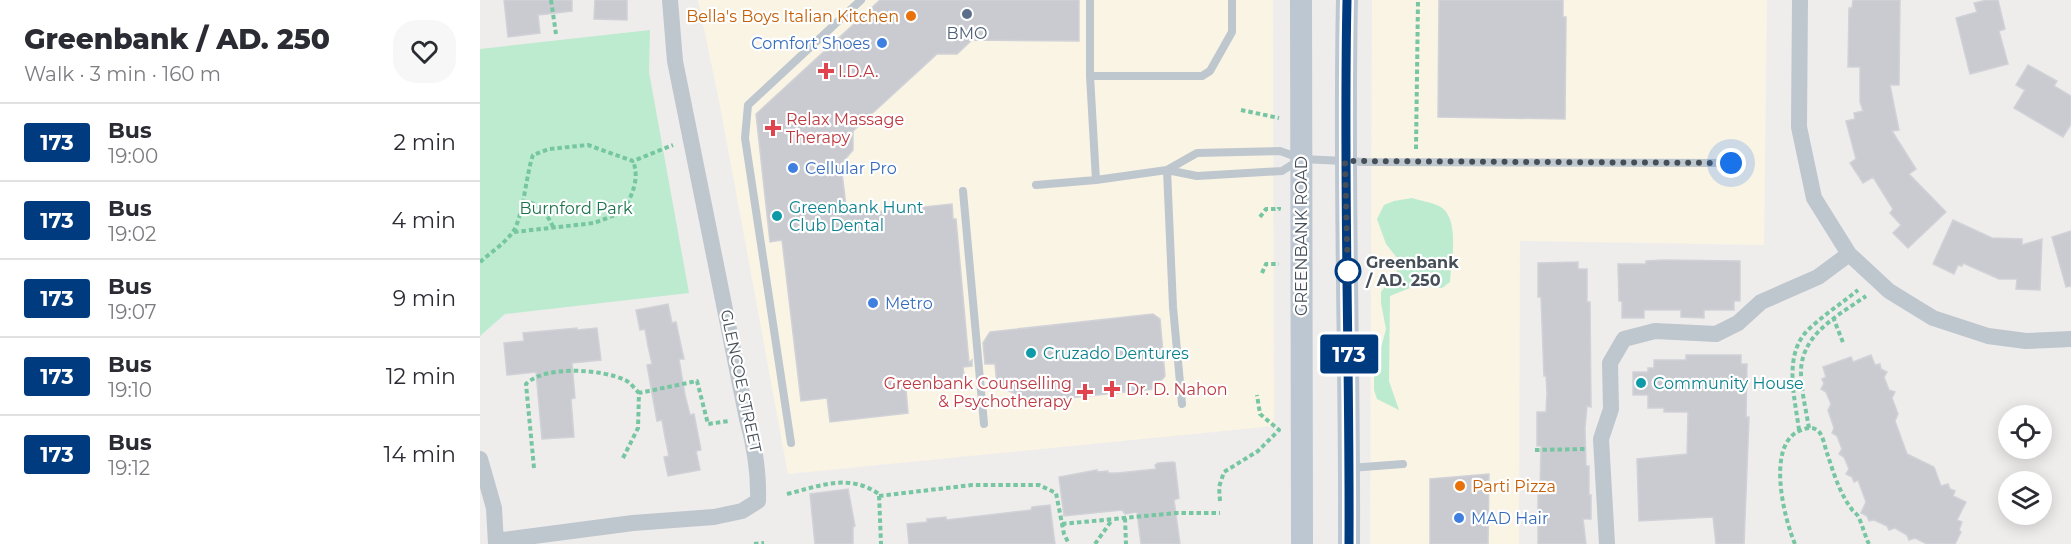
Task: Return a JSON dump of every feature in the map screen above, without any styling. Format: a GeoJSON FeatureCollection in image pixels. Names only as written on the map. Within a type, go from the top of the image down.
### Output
{"type":"FeatureCollection","features":[{"type":"Feature","properties":{"kind":"main road","name":"GREENBANK ROAD"},"geometry":{"type":"LineString","coordinates":[[1301,0],[1302,544]]}},
{"type":"Feature","properties":{"kind":"main road"},"geometry":{"type":"LineString","coordinates":[[1347,0],[1345,161],[1349,544]]}},
{"type":"Feature","properties":{"kind":"street","name":"GLENCOE STREET"},"geometry":{"type":"LineString","coordinates":[[496,542],[633,523],[714,517],[742,511],[758,501],[759,473],[755,446],[747,418],[675,61],[670,0]]}},
{"type":"Feature","properties":{"kind":"street"},"geometry":{"type":"LineString","coordinates":[[1800,0],[1799,127],[1814,198],[1850,254],[1889,291],[1933,318],[1988,336],[2026,341],[2071,339]]}},
{"type":"Feature","properties":{"kind":"street"},"geometry":{"type":"LineString","coordinates":[[1607,544],[1601,439],[1611,409],[1610,363],[1624,339],[1655,331],[1716,334],[1738,323],[1761,302],[1818,277],[1850,254]]}},
{"type":"Feature","properties":{"kind":"street"},"geometry":{"type":"LineString","coordinates":[[480,459],[494,508],[496,542]]}},
{"type":"Feature","properties":{"kind":"lane"},"geometry":{"type":"LineString","coordinates":[[791,443],[745,138],[748,105],[861,0]]}},
{"type":"Feature","properties":{"kind":"lane"},"geometry":{"type":"LineString","coordinates":[[1090,0],[1090,76],[1096,180]]}},
{"type":"Feature","properties":{"kind":"lane"},"geometry":{"type":"LineString","coordinates":[[1090,76],[1202,76],[1210,71],[1232,32],[1233,0]]}},
{"type":"Feature","properties":{"kind":"lane"},"geometry":{"type":"LineString","coordinates":[[1167,170],[1197,153],[1280,151],[1302,159],[1345,161],[1731,163]]}},
{"type":"Feature","properties":{"kind":"lane"},"geometry":{"type":"LineString","coordinates":[[1036,184],[1096,180],[1167,170],[1197,176],[1281,171],[1302,159]]}},
{"type":"Feature","properties":{"kind":"lane"},"geometry":{"type":"LineString","coordinates":[[1167,170],[1173,307],[1182,404]]}},
{"type":"Feature","properties":{"kind":"lane"},"geometry":{"type":"LineString","coordinates":[[963,190],[984,424]]}},
{"type":"Feature","properties":{"kind":"lane"},"geometry":{"type":"LineString","coordinates":[[1349,468],[1403,465]]}},
{"type":"Feature","properties":{"kind":"path"},"geometry":{"type":"LineString","coordinates":[[551,0],[556,34]]}},
{"type":"Feature","properties":{"kind":"path"},"geometry":{"type":"LineString","coordinates":[[1416,149],[1418,0]]}},
{"type":"Feature","properties":{"kind":"path"},"geometry":{"type":"LineString","coordinates":[[1241,110],[1279,118]]}},
{"type":"Feature","properties":{"kind":"path"},"geometry":{"type":"LineString","coordinates":[[480,262],[514,232],[533,155],[549,149],[588,145],[633,161],[690,137]]}},
{"type":"Feature","properties":{"kind":"path"},"geometry":{"type":"LineString","coordinates":[[514,232],[594,223],[623,212],[631,197],[638,172],[633,161]]}},
{"type":"Feature","properties":{"kind":"path"},"geometry":{"type":"LineString","coordinates":[[523,201],[533,202],[547,215],[553,227]]}},
{"type":"Feature","properties":{"kind":"path"},"geometry":{"type":"LineString","coordinates":[[1260,217],[1266,209],[1279,210],[1280,202]]}},
{"type":"Feature","properties":{"kind":"path"},"geometry":{"type":"LineString","coordinates":[[1262,273],[1266,264],[1279,264]]}},
{"type":"Feature","properties":{"kind":"path"},"geometry":{"type":"LineString","coordinates":[[1799,430],[1793,382],[1793,360],[1800,341],[1808,329],[1858,290]]}},
{"type":"Feature","properties":{"kind":"path"},"geometry":{"type":"LineString","coordinates":[[1809,428],[1801,371],[1804,353],[1812,337],[1866,296]]}},
{"type":"Feature","properties":{"kind":"path"},"geometry":{"type":"LineString","coordinates":[[1831,312],[1844,345]]}},
{"type":"Feature","properties":{"kind":"path"},"geometry":{"type":"LineString","coordinates":[[534,468],[526,384],[534,376],[582,370],[627,380],[639,393],[638,429],[623,458]]}},
{"type":"Feature","properties":{"kind":"path"},"geometry":{"type":"LineString","coordinates":[[639,393],[697,381],[708,424],[747,418]]}},
{"type":"Feature","properties":{"kind":"path"},"geometry":{"type":"LineString","coordinates":[[1220,501],[1219,487],[1224,472],[1258,451],[1279,430],[1260,414],[1257,395]]}},
{"type":"Feature","properties":{"kind":"path"},"geometry":{"type":"LineString","coordinates":[[1795,544],[1785,517],[1780,471],[1783,447],[1789,437],[1799,430],[1809,428],[1815,428],[1821,435],[1835,477],[1851,509],[1858,515],[1869,544]]}},
{"type":"Feature","properties":{"kind":"path"},"geometry":{"type":"LineString","coordinates":[[1535,450],[1601,448]]}},
{"type":"Feature","properties":{"kind":"path"},"geometry":{"type":"LineString","coordinates":[[787,494],[832,482],[865,484],[879,496],[881,544]]}},
{"type":"Feature","properties":{"kind":"path"},"geometry":{"type":"LineString","coordinates":[[879,496],[972,485],[1039,485],[1056,493],[1062,524],[1069,544]]}},
{"type":"Feature","properties":{"kind":"path"},"geometry":{"type":"LineString","coordinates":[[1062,524],[1176,513],[1220,513]]}},
{"type":"Feature","properties":{"kind":"path"},"geometry":{"type":"LineString","coordinates":[[1125,518],[1126,544]]}},
{"type":"Feature","properties":{"kind":"path"},"geometry":{"type":"LineString","coordinates":[[1095,544],[1113,519]]}},
{"type":"Feature","properties":{"kind":"path"},"geometry":{"type":"LineString","coordinates":[[754,544],[764,543]]}},
{"type":"Feature","properties":{"kind":"shaded area"},"geometry":{"type":"Polygon","coordinates":[[[698,0],[1273,0],[1274,426],[788,474],[721,111],[698,0]]]}},
{"type":"Feature","properties":{"kind":"shaded area"},"geometry":{"type":"Polygon","coordinates":[[[1372,0],[1767,0],[1764,245],[1520,241],[1519,544],[1370,544],[1372,0]]]}},
{"type":"Feature","properties":{"kind":"green space","name":"Burnford Park"},"geometry":{"type":"Polygon","coordinates":[[[650,30],[649,72],[689,293],[505,314],[480,336],[480,49],[650,30]]]}},
{"type":"Feature","properties":{"kind":"green space"},"geometry":{"type":"Polygon","coordinates":[[[1412,198],[1439,206],[1446,212],[1452,230],[1453,252],[1450,282],[1442,288],[1415,286],[1390,296],[1389,381],[1399,410],[1377,399],[1374,390],[1374,374],[1386,329],[1381,292],[1402,264],[1386,244],[1377,219],[1384,205],[1412,198]]]}},
{"type":"Feature","properties":{"kind":"building"},"geometry":{"type":"Polygon","coordinates":[[[504,0],[572,0],[572,11],[538,15],[540,33],[508,37],[504,0]]]}},
{"type":"Feature","properties":{"kind":"building"},"geometry":{"type":"Polygon","coordinates":[[[595,0],[627,0],[627,20],[594,19],[595,0]]]}},
{"type":"Feature","properties":{"kind":"building"},"geometry":{"type":"Polygon","coordinates":[[[880,0],[1079,0],[1079,41],[972,40],[957,54],[937,54],[853,131],[853,150],[841,164],[847,215],[952,204],[953,219],[956,219],[969,363],[972,360],[972,366],[963,367],[965,383],[906,390],[908,413],[830,422],[827,398],[801,401],[782,240],[770,242],[756,114],[880,0]]]}},
{"type":"Feature","properties":{"kind":"building"},"geometry":{"type":"Polygon","coordinates":[[[1439,0],[1563,0],[1563,17],[1566,17],[1565,119],[1438,117],[1439,0]]]}},
{"type":"Feature","properties":{"kind":"building"},"geometry":{"type":"Polygon","coordinates":[[[1853,0],[1900,0],[1899,85],[1890,85],[1899,130],[1892,131],[1916,169],[1909,174],[1946,212],[1908,248],[1893,233],[1901,225],[1890,213],[1893,209],[1873,177],[1863,183],[1850,163],[1856,159],[1846,121],[1855,119],[1854,113],[1863,111],[1860,102],[1860,67],[1848,67],[1849,8],[1852,8],[1853,0]]]}},
{"type":"Feature","properties":{"kind":"building"},"geometry":{"type":"Polygon","coordinates":[[[1998,0],[2005,29],[1999,31],[2008,64],[1970,74],[1956,18],[1977,12],[1974,3],[1998,0]]]}},
{"type":"Feature","properties":{"kind":"building"},"geometry":{"type":"Polygon","coordinates":[[[2028,65],[2057,81],[2054,86],[2071,96],[2071,124],[2063,137],[2014,108],[2025,90],[2016,85],[2028,65]]]}},
{"type":"Feature","properties":{"kind":"building"},"geometry":{"type":"Polygon","coordinates":[[[1953,220],[1992,238],[2022,239],[2022,245],[2042,239],[2040,290],[2016,289],[2017,279],[1999,279],[1963,263],[1962,266],[1958,265],[1954,274],[1933,264],[1953,220]]]}},
{"type":"Feature","properties":{"kind":"building"},"geometry":{"type":"Polygon","coordinates":[[[2071,231],[2071,286],[2066,287],[2052,237],[2071,231]]]}},
{"type":"Feature","properties":{"kind":"building"},"geometry":{"type":"Polygon","coordinates":[[[1646,261],[1740,261],[1740,301],[1734,301],[1734,310],[1704,310],[1704,318],[1681,317],[1681,310],[1644,310],[1644,318],[1622,318],[1618,264],[1646,264],[1646,261]]]}},
{"type":"Feature","properties":{"kind":"building"},"geometry":{"type":"Polygon","coordinates":[[[1578,262],[1578,269],[1587,269],[1587,302],[1590,302],[1591,407],[1587,406],[1585,428],[1591,519],[1583,519],[1586,544],[1538,544],[1541,446],[1537,446],[1537,412],[1546,412],[1547,393],[1546,376],[1544,376],[1541,297],[1538,297],[1538,263],[1578,262]]]}},
{"type":"Feature","properties":{"kind":"building"},"geometry":{"type":"Polygon","coordinates":[[[668,304],[672,323],[676,322],[684,359],[679,359],[685,395],[690,415],[694,414],[701,450],[696,451],[700,470],[668,476],[664,457],[669,456],[662,420],[657,421],[647,365],[652,364],[645,329],[640,330],[636,310],[668,304]]]}},
{"type":"Feature","properties":{"kind":"building"},"geometry":{"type":"Polygon","coordinates":[[[1153,314],[1160,319],[1165,376],[1154,389],[1031,402],[997,385],[995,364],[985,364],[983,343],[990,332],[1153,314]]]}},
{"type":"Feature","properties":{"kind":"building"},"geometry":{"type":"Polygon","coordinates":[[[577,328],[577,330],[597,328],[601,360],[572,363],[575,398],[571,399],[574,437],[542,439],[536,372],[507,375],[504,343],[524,341],[523,333],[577,328]]]}},
{"type":"Feature","properties":{"kind":"building"},"geometry":{"type":"Polygon","coordinates":[[[1686,355],[1741,355],[1741,364],[1747,364],[1746,417],[1749,417],[1744,544],[1716,544],[1713,517],[1639,521],[1637,459],[1687,454],[1688,412],[1664,412],[1664,408],[1648,408],[1648,395],[1633,395],[1633,372],[1648,372],[1648,368],[1654,368],[1654,360],[1686,360],[1686,355]]]}},
{"type":"Feature","properties":{"kind":"building"},"geometry":{"type":"Polygon","coordinates":[[[1871,355],[1875,365],[1880,364],[1881,369],[1887,372],[1884,377],[1889,390],[1895,392],[1892,398],[1898,414],[1895,421],[1907,454],[1934,467],[1941,486],[1948,484],[1950,489],[1955,491],[1953,496],[1966,502],[1957,520],[1962,522],[1959,530],[1961,532],[1955,544],[1927,544],[1915,538],[1909,540],[1907,535],[1895,528],[1889,530],[1887,526],[1874,520],[1869,521],[1867,516],[1861,513],[1866,502],[1858,480],[1854,482],[1852,477],[1846,474],[1849,469],[1844,457],[1839,454],[1842,449],[1837,436],[1832,433],[1834,428],[1828,410],[1831,404],[1826,392],[1821,389],[1824,384],[1822,379],[1826,377],[1823,367],[1851,357],[1853,362],[1871,355]]]}},
{"type":"Feature","properties":{"kind":"building"},"geometry":{"type":"Polygon","coordinates":[[[1158,463],[1175,463],[1179,498],[1174,500],[1180,544],[1141,544],[1137,512],[1125,514],[1122,510],[1064,516],[1059,477],[1097,470],[1097,472],[1118,473],[1156,469],[1155,465],[1158,463]]]}},
{"type":"Feature","properties":{"kind":"building"},"geometry":{"type":"Polygon","coordinates":[[[1489,474],[1488,544],[1430,544],[1430,479],[1489,474]]]}},
{"type":"Feature","properties":{"kind":"building"},"geometry":{"type":"Polygon","coordinates":[[[848,489],[855,526],[853,527],[853,544],[815,544],[810,494],[848,489]]]}},
{"type":"Feature","properties":{"kind":"building"},"geometry":{"type":"Polygon","coordinates":[[[1050,505],[1055,544],[909,544],[907,524],[927,522],[927,519],[946,517],[946,520],[1031,510],[1032,507],[1050,505]]]}},
{"type":"Feature","properties":{"kind":"bus line","name":"173"},"geometry":{"type":"LineString","coordinates":[[1347,0],[1344,123],[1350,418],[1349,544]]}},
{"type":"Feature","properties":{"kind":"place","name":"BMO"},"geometry":{"type":"Point","coordinates":[967,14]}},
{"type":"Feature","properties":{"kind":"place","name":"Bella's Boys Italian Kitchen"},"geometry":{"type":"Point","coordinates":[911,16]}},
{"type":"Feature","properties":{"kind":"place","name":"Comfort Shoes"},"geometry":{"type":"Point","coordinates":[882,43]}},
{"type":"Feature","properties":{"kind":"place","name":"I.D.A."},"geometry":{"type":"Point","coordinates":[826,71]}},
{"type":"Feature","properties":{"kind":"place","name":"Relax Massage Therapy"},"geometry":{"type":"Point","coordinates":[773,128]}},
{"type":"Feature","properties":{"kind":"place","name":"Cellular Pro"},"geometry":{"type":"Point","coordinates":[793,168]}},
{"type":"Feature","properties":{"kind":"place","name":"Greenbank Hunt Club Dental"},"geometry":{"type":"Point","coordinates":[777,216]}},
{"type":"Feature","properties":{"kind":"place","name":"Greenbank / AD. 250"},"geometry":{"type":"Point","coordinates":[1348,271]}},
{"type":"Feature","properties":{"kind":"place","name":"Metro"},"geometry":{"type":"Point","coordinates":[873,303]}},
{"type":"Feature","properties":{"kind":"place","name":"Cruzado Dentures"},"geometry":{"type":"Point","coordinates":[1031,353]}},
{"type":"Feature","properties":{"kind":"place","name":"Community House"},"geometry":{"type":"Point","coordinates":[1641,383]}},
{"type":"Feature","properties":{"kind":"place","name":"Dr. D. Nahon"},"geometry":{"type":"Point","coordinates":[1112,389]}},
{"type":"Feature","properties":{"kind":"place","name":"Greenbank Counselling & Psychotherapy"},"geometry":{"type":"Point","coordinates":[1085,392]}},
{"type":"Feature","properties":{"kind":"place","name":"Parti Pizza"},"geometry":{"type":"Point","coordinates":[1460,486]}},
{"type":"Feature","properties":{"kind":"place","name":"MAD Hair"},"geometry":{"type":"Point","coordinates":[1459,518]}},
{"type":"Feature","properties":{"kind":"route"},"geometry":{"type":"LineString","coordinates":[[1348,271],[1348,282],[1345,161],[1731,163]]}}]}
